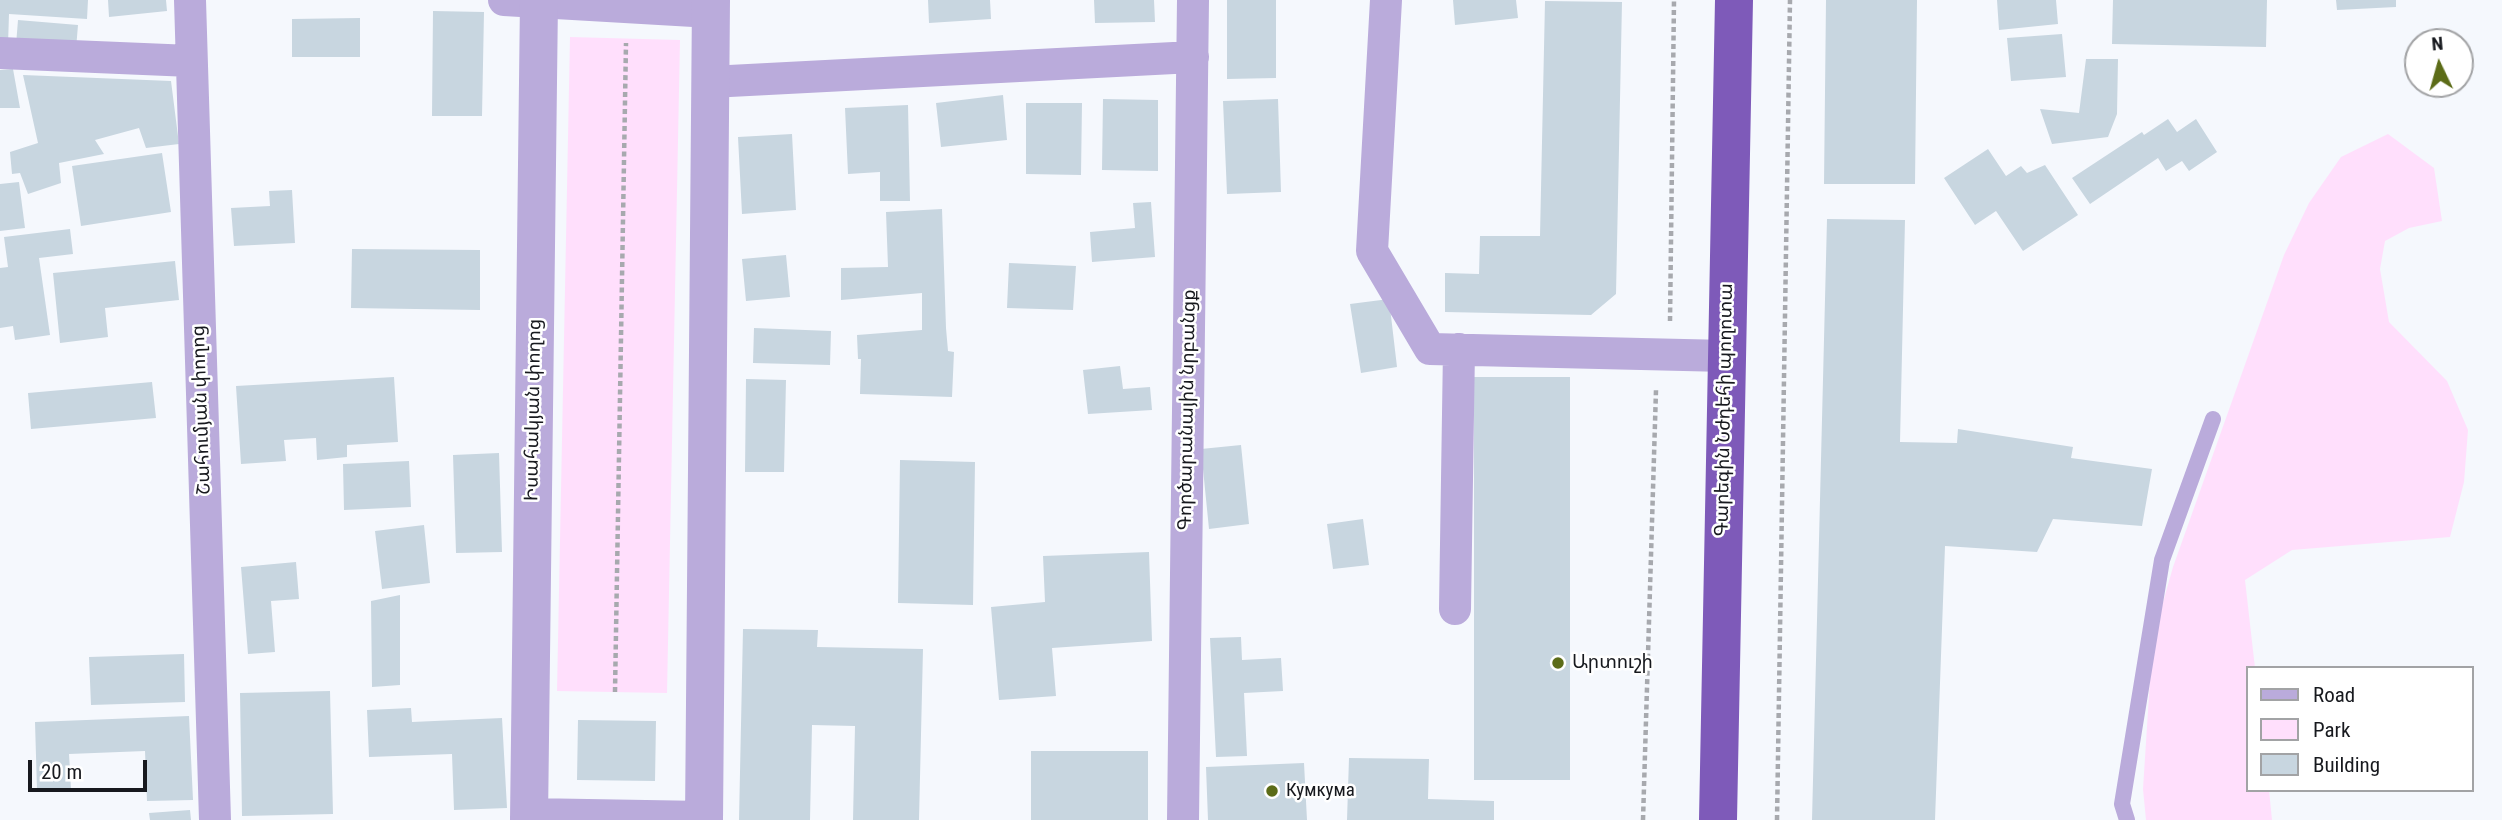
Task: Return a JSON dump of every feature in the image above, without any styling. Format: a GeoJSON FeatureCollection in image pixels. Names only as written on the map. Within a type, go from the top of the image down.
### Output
{"type":"FeatureCollection","features":[{"type":"Feature","properties":{"kind":"highway","name":"Գարեգին Նժդեհի պողոտա"},"geometry":{"type":"LineString","coordinates":[[1718,820],[1734,0]]}},
{"type":"Feature","properties":{"kind":"street","name":"Շահումյան փողոց"},"geometry":{"type":"LineString","coordinates":[[190,0],[215,820]]}},
{"type":"Feature","properties":{"kind":"street","name":"Գործարանային նրբանցք"},"geometry":{"type":"LineString","coordinates":[[1183,820],[1193,0]]}},
{"type":"Feature","properties":{"kind":"street"},"geometry":{"type":"LineString","coordinates":[[1386,0],[1372,251],[1430,349],[1726,356]]}},
{"type":"Feature","properties":{"kind":"street"},"geometry":{"type":"LineString","coordinates":[[527,1],[711,6],[704,820],[529,819]]}},
{"type":"Feature","properties":{"kind":"street","name":"Իսահակյան փողոց"},"geometry":{"type":"LineString","coordinates":[[527,1],[529,819]]}},
{"type":"Feature","properties":{"kind":"street"},"geometry":{"type":"LineString","coordinates":[[0,53],[191,61]]}},
{"type":"Feature","properties":{"kind":"street"},"geometry":{"type":"LineString","coordinates":[[710,82],[1193,57]]}},
{"type":"Feature","properties":{"kind":"street"},"geometry":{"type":"LineString","coordinates":[[1455,609],[1459,349]]}},
{"type":"Feature","properties":{"kind":"lane"},"geometry":{"type":"LineString","coordinates":[[2127,820],[2122,804],[2162,560],[2213,419]]}},
{"type":"Feature","properties":{"kind":"path"},"geometry":{"type":"LineString","coordinates":[[1643,820],[1657,356],[1670,330],[1674,0]]}},
{"type":"Feature","properties":{"kind":"path"},"geometry":{"type":"LineString","coordinates":[[1777,820],[1790,0]]}},
{"type":"Feature","properties":{"kind":"path"},"geometry":{"type":"LineString","coordinates":[[615,692],[626,38]]}},
{"type":"Feature","properties":{"kind":"green space"},"geometry":{"type":"Polygon","coordinates":[[[570,37],[680,40],[667,693],[557,691],[570,37]]]}},
{"type":"Feature","properties":{"kind":"green space"},"geometry":{"type":"Polygon","coordinates":[[[2388,134],[2434,168],[2442,221],[2409,228],[2385,241],[2380,269],[2389,322],[2447,381],[2468,430],[2464,482],[2450,537],[2292,550],[2245,580],[2255,666],[2246,666],[2246,792],[2269,792],[2272,820],[2146,820],[2143,789],[2150,680],[2158,620],[2173,567],[2284,255],[2309,203],[2341,157],[2388,134]]]}},
{"type":"Feature","properties":{"kind":"building"},"geometry":{"type":"Polygon","coordinates":[[[0,0],[88,0],[87,19],[9,14],[8,45],[0,45],[0,0]]]}},
{"type":"Feature","properties":{"kind":"building"},"geometry":{"type":"Polygon","coordinates":[[[108,0],[166,0],[167,11],[109,17],[108,0]]]}},
{"type":"Feature","properties":{"kind":"building"},"geometry":{"type":"Polygon","coordinates":[[[928,0],[990,0],[991,19],[929,23],[928,0]]]}},
{"type":"Feature","properties":{"kind":"building"},"geometry":{"type":"Polygon","coordinates":[[[1094,0],[1154,0],[1155,22],[1095,23],[1094,0]]]}},
{"type":"Feature","properties":{"kind":"building"},"geometry":{"type":"Polygon","coordinates":[[[1227,0],[1276,0],[1276,78],[1227,79],[1227,0]]]}},
{"type":"Feature","properties":{"kind":"building"},"geometry":{"type":"Polygon","coordinates":[[[1453,0],[1516,0],[1518,18],[1455,25],[1453,0]]]}},
{"type":"Feature","properties":{"kind":"building"},"geometry":{"type":"Polygon","coordinates":[[[1826,0],[1917,0],[1915,184],[1824,184],[1826,0]]]}},
{"type":"Feature","properties":{"kind":"building"},"geometry":{"type":"Polygon","coordinates":[[[1997,0],[2056,0],[2058,24],[1999,30],[1997,0]]]}},
{"type":"Feature","properties":{"kind":"building"},"geometry":{"type":"Polygon","coordinates":[[[2113,0],[2267,0],[2266,47],[2112,44],[2113,0]]]}},
{"type":"Feature","properties":{"kind":"building"},"geometry":{"type":"Polygon","coordinates":[[[2336,0],[2396,0],[2396,7],[2337,10],[2336,0]]]}},
{"type":"Feature","properties":{"kind":"building"},"geometry":{"type":"Polygon","coordinates":[[[1545,1],[1622,2],[1616,294],[1591,315],[1445,312],[1445,273],[1479,274],[1480,236],[1540,236],[1545,1]]]}},
{"type":"Feature","properties":{"kind":"building"},"geometry":{"type":"Polygon","coordinates":[[[433,11],[484,12],[482,116],[432,116],[433,11]]]}},
{"type":"Feature","properties":{"kind":"building"},"geometry":{"type":"Polygon","coordinates":[[[360,18],[360,57],[292,57],[292,19],[360,18]]]}},
{"type":"Feature","properties":{"kind":"building"},"geometry":{"type":"Polygon","coordinates":[[[18,20],[78,25],[76,49],[16,45],[18,20]]]}},
{"type":"Feature","properties":{"kind":"building"},"geometry":{"type":"Polygon","coordinates":[[[2062,34],[2066,77],[2011,81],[2007,38],[2062,34]]]}},
{"type":"Feature","properties":{"kind":"building"},"geometry":{"type":"Polygon","coordinates":[[[2086,59],[2118,59],[2117,114],[2108,137],[2052,144],[2040,109],[2079,113],[2086,59]]]}},
{"type":"Feature","properties":{"kind":"building"},"geometry":{"type":"Polygon","coordinates":[[[13,69],[20,108],[0,108],[0,70],[13,69]]]}},
{"type":"Feature","properties":{"kind":"building"},"geometry":{"type":"Polygon","coordinates":[[[23,75],[171,81],[179,144],[146,148],[139,128],[95,140],[104,154],[59,163],[61,183],[28,194],[20,173],[12,174],[10,152],[38,143],[23,75]]]}},
{"type":"Feature","properties":{"kind":"building"},"geometry":{"type":"Polygon","coordinates":[[[1003,95],[1007,140],[941,147],[936,103],[1003,95]]]}},
{"type":"Feature","properties":{"kind":"building"},"geometry":{"type":"Polygon","coordinates":[[[1103,99],[1158,100],[1158,171],[1102,170],[1103,99]]]}},
{"type":"Feature","properties":{"kind":"building"},"geometry":{"type":"Polygon","coordinates":[[[1278,99],[1281,192],[1227,194],[1223,101],[1278,99]]]}},
{"type":"Feature","properties":{"kind":"building"},"geometry":{"type":"Polygon","coordinates":[[[1026,103],[1082,103],[1081,175],[1026,174],[1026,103]]]}},
{"type":"Feature","properties":{"kind":"building"},"geometry":{"type":"Polygon","coordinates":[[[908,105],[910,201],[880,201],[880,172],[848,174],[845,108],[908,105]]]}},
{"type":"Feature","properties":{"kind":"building"},"geometry":{"type":"Polygon","coordinates":[[[2168,119],[2177,132],[2196,119],[2217,152],[2189,171],[2182,161],[2166,171],[2158,158],[2090,204],[2072,178],[2142,132],[2144,135],[2168,119]]]}},
{"type":"Feature","properties":{"kind":"building"},"geometry":{"type":"Polygon","coordinates":[[[792,134],[796,210],[742,214],[738,137],[792,134]]]}},
{"type":"Feature","properties":{"kind":"building"},"geometry":{"type":"Polygon","coordinates":[[[1988,149],[2006,176],[2021,166],[2027,173],[2045,165],[2078,215],[2023,251],[1996,211],[1975,225],[1944,178],[1988,149]]]}},
{"type":"Feature","properties":{"kind":"building"},"geometry":{"type":"Polygon","coordinates":[[[162,153],[171,212],[81,226],[72,166],[162,153]]]}},
{"type":"Feature","properties":{"kind":"building"},"geometry":{"type":"Polygon","coordinates":[[[19,182],[25,228],[0,231],[0,184],[19,182]]]}},
{"type":"Feature","properties":{"kind":"building"},"geometry":{"type":"Polygon","coordinates":[[[292,190],[295,243],[234,246],[231,208],[270,206],[269,191],[292,190]]]}},
{"type":"Feature","properties":{"kind":"building"},"geometry":{"type":"Polygon","coordinates":[[[1151,202],[1155,257],[1092,262],[1090,232],[1135,228],[1133,203],[1151,202]]]}},
{"type":"Feature","properties":{"kind":"building"},"geometry":{"type":"Polygon","coordinates":[[[942,209],[946,328],[948,351],[954,352],[952,397],[860,394],[861,359],[858,359],[857,335],[922,330],[922,293],[841,300],[841,268],[888,267],[886,212],[942,209]]]}},
{"type":"Feature","properties":{"kind":"building"},"geometry":{"type":"Polygon","coordinates":[[[1827,219],[1905,220],[1900,442],[1957,443],[1958,429],[2073,447],[2071,458],[2152,469],[2142,526],[2053,519],[2037,552],[1945,546],[1935,820],[1812,820],[1827,219]]]}},
{"type":"Feature","properties":{"kind":"building"},"geometry":{"type":"Polygon","coordinates":[[[70,229],[73,254],[39,258],[50,335],[15,340],[13,326],[0,328],[0,268],[8,267],[4,237],[70,229]]]}},
{"type":"Feature","properties":{"kind":"building"},"geometry":{"type":"Polygon","coordinates":[[[352,249],[480,250],[480,310],[351,308],[352,249]]]}},
{"type":"Feature","properties":{"kind":"building"},"geometry":{"type":"Polygon","coordinates":[[[786,255],[790,297],[746,301],[742,259],[786,255]]]}},
{"type":"Feature","properties":{"kind":"building"},"geometry":{"type":"Polygon","coordinates":[[[175,261],[179,300],[105,308],[108,337],[60,343],[53,273],[175,261]]]}},
{"type":"Feature","properties":{"kind":"building"},"geometry":{"type":"Polygon","coordinates":[[[1009,263],[1076,266],[1073,310],[1007,308],[1009,263]]]}},
{"type":"Feature","properties":{"kind":"building"},"geometry":{"type":"Polygon","coordinates":[[[1389,299],[1397,367],[1361,373],[1350,304],[1389,299]]]}},
{"type":"Feature","properties":{"kind":"building"},"geometry":{"type":"Polygon","coordinates":[[[754,328],[831,331],[830,365],[753,363],[754,328]]]}},
{"type":"Feature","properties":{"kind":"building"},"geometry":{"type":"Polygon","coordinates":[[[1120,366],[1123,389],[1150,387],[1152,410],[1088,414],[1083,370],[1120,366]]]}},
{"type":"Feature","properties":{"kind":"building"},"geometry":{"type":"Polygon","coordinates":[[[394,377],[398,442],[347,445],[347,457],[317,460],[316,438],[284,440],[286,461],[241,464],[236,386],[394,377]]]}},
{"type":"Feature","properties":{"kind":"building"},"geometry":{"type":"Polygon","coordinates":[[[1474,377],[1570,377],[1570,780],[1474,780],[1474,377]]]}},
{"type":"Feature","properties":{"kind":"building"},"geometry":{"type":"Polygon","coordinates":[[[746,379],[786,380],[784,472],[745,472],[746,379]]]}},
{"type":"Feature","properties":{"kind":"building"},"geometry":{"type":"Polygon","coordinates":[[[152,382],[156,418],[31,429],[28,393],[152,382]]]}},
{"type":"Feature","properties":{"kind":"building"},"geometry":{"type":"Polygon","coordinates":[[[1241,445],[1249,524],[1209,529],[1201,449],[1241,445]]]}},
{"type":"Feature","properties":{"kind":"building"},"geometry":{"type":"Polygon","coordinates":[[[499,453],[502,552],[456,553],[453,455],[499,453]]]}},
{"type":"Feature","properties":{"kind":"building"},"geometry":{"type":"Polygon","coordinates":[[[900,460],[975,462],[973,605],[898,603],[900,460]]]}},
{"type":"Feature","properties":{"kind":"building"},"geometry":{"type":"Polygon","coordinates":[[[409,461],[411,507],[344,510],[343,464],[409,461]]]}},
{"type":"Feature","properties":{"kind":"building"},"geometry":{"type":"Polygon","coordinates":[[[1363,519],[1369,565],[1333,569],[1327,524],[1363,519]]]}},
{"type":"Feature","properties":{"kind":"building"},"geometry":{"type":"Polygon","coordinates":[[[424,525],[430,583],[382,589],[375,531],[424,525]]]}},
{"type":"Feature","properties":{"kind":"building"},"geometry":{"type":"Polygon","coordinates":[[[1149,552],[1152,641],[1052,648],[1056,696],[999,700],[991,607],[1045,602],[1043,556],[1149,552]]]}},
{"type":"Feature","properties":{"kind":"building"},"geometry":{"type":"Polygon","coordinates":[[[296,562],[299,599],[271,601],[275,652],[248,654],[241,567],[296,562]]]}},
{"type":"Feature","properties":{"kind":"building"},"geometry":{"type":"Polygon","coordinates":[[[400,595],[400,685],[372,687],[371,601],[400,595]]]}},
{"type":"Feature","properties":{"kind":"building"},"geometry":{"type":"Polygon","coordinates":[[[743,629],[818,630],[817,647],[923,649],[919,820],[853,820],[855,726],[812,725],[810,820],[739,820],[743,629]]]}},
{"type":"Feature","properties":{"kind":"building"},"geometry":{"type":"Polygon","coordinates":[[[1241,637],[1242,660],[1281,658],[1283,691],[1244,693],[1247,756],[1216,757],[1210,638],[1241,637]]]}},
{"type":"Feature","properties":{"kind":"building"},"geometry":{"type":"Polygon","coordinates":[[[184,654],[185,702],[91,705],[89,657],[184,654]]]}},
{"type":"Feature","properties":{"kind":"building"},"geometry":{"type":"Polygon","coordinates":[[[330,691],[333,814],[242,816],[240,693],[330,691]]]}},
{"type":"Feature","properties":{"kind":"building"},"geometry":{"type":"Polygon","coordinates":[[[411,708],[412,722],[502,718],[507,808],[454,810],[452,754],[369,757],[367,710],[411,708]]]}},
{"type":"Feature","properties":{"kind":"building"},"geometry":{"type":"Polygon","coordinates":[[[189,716],[193,800],[147,801],[145,751],[69,754],[71,789],[37,790],[35,722],[189,716]]]}},
{"type":"Feature","properties":{"kind":"building"},"geometry":{"type":"Polygon","coordinates":[[[578,720],[656,721],[655,781],[577,780],[578,720]]]}},
{"type":"Feature","properties":{"kind":"building"},"geometry":{"type":"Polygon","coordinates":[[[1031,751],[1148,751],[1148,820],[1031,820],[1031,751]]]}},
{"type":"Feature","properties":{"kind":"building"},"geometry":{"type":"Polygon","coordinates":[[[1349,758],[1429,759],[1428,799],[1494,801],[1494,820],[1347,820],[1349,758]]]}},
{"type":"Feature","properties":{"kind":"building"},"geometry":{"type":"Polygon","coordinates":[[[1304,763],[1307,820],[1208,820],[1206,767],[1304,763]]]}},
{"type":"Feature","properties":{"kind":"building"},"geometry":{"type":"Polygon","coordinates":[[[190,810],[191,820],[150,820],[149,813],[190,810]]]}},
{"type":"Feature","properties":{"kind":"place","name":"Արտուշի"},"geometry":{"type":"Point","coordinates":[1558,663]}},
{"type":"Feature","properties":{"kind":"place","name":"Кумкума"},"geometry":{"type":"Point","coordinates":[1272,791]}}]}
